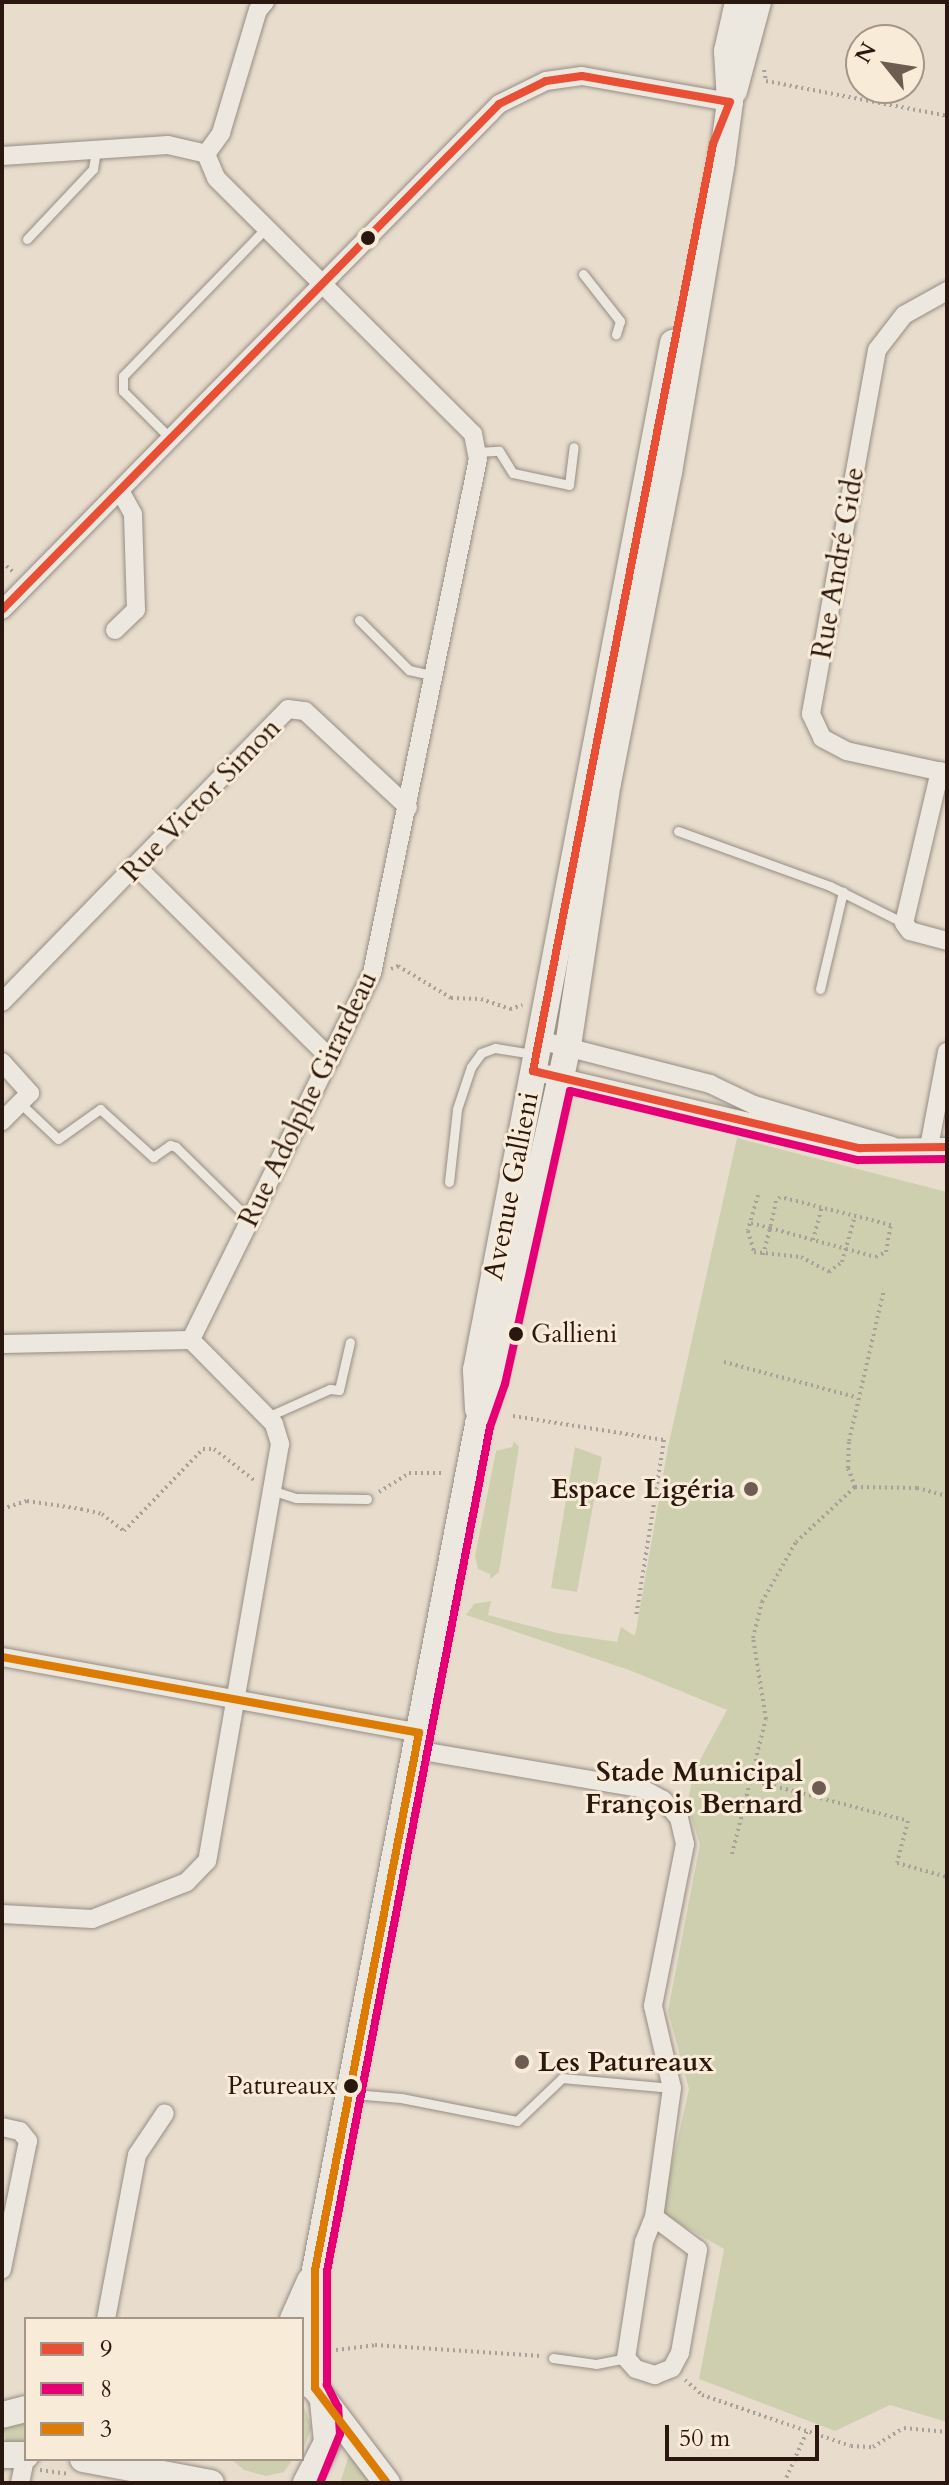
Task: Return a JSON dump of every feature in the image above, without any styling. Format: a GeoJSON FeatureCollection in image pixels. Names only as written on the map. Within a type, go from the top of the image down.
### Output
{"type":"FeatureCollection","features":[{"type":"Feature","properties":{"kind":"main road","name":"Avenue Gallieni"},"geometry":{"type":"LineString","coordinates":[[306,2483],[327,2442],[313,2387],[315,2270],[478,1424],[493,1381],[568,1046],[608,783],[669,472],[730,102],[727,51],[738,2]]}},
{"type":"Feature","properties":{"kind":"main road","name":"Avenue Gallieni"},"geometry":{"type":"LineString","coordinates":[[478,1424],[476,1370],[713,144],[747,56],[758,2]]}},
{"type":"Feature","properties":{"kind":"main road","name":"Avenue Gallieni"},"geometry":{"type":"LineString","coordinates":[[294,2317],[315,2270]]}},
{"type":"Feature","properties":{"kind":"main road"},"geometry":{"type":"LineString","coordinates":[[313,2387],[387,2483]]}},
{"type":"Feature","properties":{"kind":"main road"},"geometry":{"type":"LineString","coordinates":[[2,2415],[24,2410]]}},
{"type":"Feature","properties":{"kind":"main road"},"geometry":{"type":"LineString","coordinates":[[209,2461],[223,2483]]}},
{"type":"Feature","properties":{"kind":"main road"},"geometry":{"type":"LineString","coordinates":[[80,2468],[211,2483]]}},
{"type":"Feature","properties":{"kind":"street"},"geometry":{"type":"LineString","coordinates":[[206,154],[221,133],[257,5]]}},
{"type":"Feature","properties":{"kind":"street"},"geometry":{"type":"LineString","coordinates":[[2,610],[499,104],[530,86],[582,76],[730,102]]}},
{"type":"Feature","properties":{"kind":"street"},"geometry":{"type":"LineString","coordinates":[[2,156],[168,145],[206,154]]}},
{"type":"Feature","properties":{"kind":"street"},"geometry":{"type":"LineString","coordinates":[[206,154],[216,178],[473,434],[477,452]]}},
{"type":"Feature","properties":{"kind":"street","name":"Rue André Gide"},"geometry":{"type":"LineString","coordinates":[[943,772],[846,751],[822,738],[811,714],[877,350],[904,315],[947,291]]}},
{"type":"Feature","properties":{"kind":"street","name":"Rue Adolphe Girardeau"},"geometry":{"type":"LineString","coordinates":[[191,1340],[331,1059],[375,960],[477,452]]}},
{"type":"Feature","properties":{"kind":"street"},"geometry":{"type":"LineString","coordinates":[[115,630],[136,610],[133,514],[120,491]]}},
{"type":"Feature","properties":{"kind":"street","name":"Rue Victor Simon"},"geometry":{"type":"LineString","coordinates":[[2,1002],[288,709],[305,711],[408,807]]}},
{"type":"Feature","properties":{"kind":"street"},"geometry":{"type":"LineString","coordinates":[[943,772],[904,923],[910,931],[947,941]]}},
{"type":"Feature","properties":{"kind":"street"},"geometry":{"type":"LineString","coordinates":[[137,867],[331,1059]]}},
{"type":"Feature","properties":{"kind":"street"},"geometry":{"type":"LineString","coordinates":[[536,1055],[568,1046],[710,1084],[754,1105],[892,1146]]}},
{"type":"Feature","properties":{"kind":"street"},"geometry":{"type":"LineString","coordinates":[[536,1055],[561,1076],[860,1148],[938,1147],[947,1052]]}},
{"type":"Feature","properties":{"kind":"street"},"geometry":{"type":"LineString","coordinates":[[2,1062],[30,1093],[2,1121]]}},
{"type":"Feature","properties":{"kind":"street"},"geometry":{"type":"LineString","coordinates":[[2,1344],[191,1340],[267,1417],[280,1444],[207,1861],[199,1875],[92,1919],[2,1914]]}},
{"type":"Feature","properties":{"kind":"street"},"geometry":{"type":"LineString","coordinates":[[2,1657],[235,1700],[643,1789],[673,1810],[685,1844],[653,2006],[672,2088],[654,2217],[644,2242],[626,2358],[636,2369],[655,2375],[672,2368],[680,2353],[698,2250],[654,2217]]}},
{"type":"Feature","properties":{"kind":"street"},"geometry":{"type":"LineString","coordinates":[[106,2317],[137,2155],[165,2113]]}},
{"type":"Feature","properties":{"kind":"street"},"geometry":{"type":"LineString","coordinates":[[2,2127],[20,2131],[28,2141],[2,2269]]}},
{"type":"Feature","properties":{"kind":"lane"},"geometry":{"type":"LineString","coordinates":[[27,239],[93,169],[96,150]]}},
{"type":"Feature","properties":{"kind":"lane"},"geometry":{"type":"LineString","coordinates":[[170,438],[123,391],[123,376],[266,228]]}},
{"type":"Feature","properties":{"kind":"lane"},"geometry":{"type":"LineString","coordinates":[[583,274],[620,321],[616,334]]}},
{"type":"Feature","properties":{"kind":"lane"},"geometry":{"type":"LineString","coordinates":[[477,452],[499,451],[513,473],[569,485],[574,447]]}},
{"type":"Feature","properties":{"kind":"lane"},"geometry":{"type":"LineString","coordinates":[[359,620],[409,670],[434,676]]}},
{"type":"Feature","properties":{"kind":"lane"},"geometry":{"type":"LineString","coordinates":[[678,831],[843,892],[904,923]]}},
{"type":"Feature","properties":{"kind":"lane"},"geometry":{"type":"LineString","coordinates":[[820,989],[843,892]]}},
{"type":"Feature","properties":{"kind":"lane"},"geometry":{"type":"LineString","coordinates":[[449,1182],[457,1109],[471,1067],[481,1053],[495,1048],[536,1055]]}},
{"type":"Feature","properties":{"kind":"lane"},"geometry":{"type":"LineString","coordinates":[[20,1103],[58,1139],[100,1109],[153,1157],[170,1145],[176,1147],[250,1220]]}},
{"type":"Feature","properties":{"kind":"lane"},"geometry":{"type":"LineString","coordinates":[[267,1417],[330,1389],[339,1390],[350,1342]]}},
{"type":"Feature","properties":{"kind":"lane"},"geometry":{"type":"LineString","coordinates":[[271,1490],[296,1498],[367,1499]]}},
{"type":"Feature","properties":{"kind":"lane"},"geometry":{"type":"LineString","coordinates":[[349,2094],[401,2098],[517,2121],[562,2078],[672,2088]]}},
{"type":"Feature","properties":{"kind":"lane"},"geometry":{"type":"LineString","coordinates":[[553,2358],[596,2364],[626,2358]]}},
{"type":"Feature","properties":{"kind":"path"},"geometry":{"type":"LineString","coordinates":[[747,56],[762,60],[766,81],[947,116]]}},
{"type":"Feature","properties":{"kind":"path"},"geometry":{"type":"LineString","coordinates":[[375,960],[392,969],[398,966],[451,998],[481,999],[510,1009],[525,1004]]}},
{"type":"Feature","properties":{"kind":"path"},"geometry":{"type":"LineString","coordinates":[[758,1195],[748,1244],[763,1256],[801,1257],[829,1272],[837,1269],[855,1215]]}},
{"type":"Feature","properties":{"kind":"path"},"geometry":{"type":"LineString","coordinates":[[751,1223],[770,1228],[846,1249],[883,1257],[892,1229],[887,1223],[780,1197],[770,1228],[763,1256]]}},
{"type":"Feature","properties":{"kind":"path"},"geometry":{"type":"LineString","coordinates":[[813,1240],[822,1206]]}},
{"type":"Feature","properties":{"kind":"path"},"geometry":{"type":"LineString","coordinates":[[855,1487],[848,1468],[856,1397],[884,1289]]}},
{"type":"Feature","properties":{"kind":"path"},"geometry":{"type":"LineString","coordinates":[[724,1362],[856,1397]]}},
{"type":"Feature","properties":{"kind":"path"},"geometry":{"type":"LineString","coordinates":[[513,1416],[664,1440],[636,1616]]}},
{"type":"Feature","properties":{"kind":"path"},"geometry":{"type":"LineString","coordinates":[[2,1509],[27,1501],[81,1509],[102,1514],[124,1531],[203,1449],[214,1449],[271,1490]]}},
{"type":"Feature","properties":{"kind":"path"},"geometry":{"type":"LineString","coordinates":[[367,1499],[409,1473],[449,1473]]}},
{"type":"Feature","properties":{"kind":"path"},"geometry":{"type":"LineString","coordinates":[[732,1854],[766,1719],[753,1638],[762,1602],[796,1542],[855,1487],[917,1488],[947,1496]]}},
{"type":"Feature","properties":{"kind":"path"},"geometry":{"type":"LineString","coordinates":[[751,1780],[908,1821],[897,1863],[947,1877]]}},
{"type":"Feature","properties":{"kind":"path"},"geometry":{"type":"LineString","coordinates":[[314,2352],[375,2345],[553,2358]]}},
{"type":"Feature","properties":{"kind":"path"},"geometry":{"type":"LineString","coordinates":[[672,2368],[702,2395],[851,2446],[873,2447],[904,2428],[947,2432]]}},
{"type":"Feature","properties":{"kind":"path"},"geometry":{"type":"LineString","coordinates":[[784,2483],[807,2431]]}},
{"type":"Feature","properties":{"kind":"path"},"geometry":{"type":"LineString","coordinates":[[19,2463],[80,2468]]}},
{"type":"Feature","properties":{"kind":"green space","name":"Stade Municipal François Bernard"},"geometry":{"type":"Polygon","coordinates":[[[737,1138],[947,1192],[947,2422],[890,2405],[835,2431],[699,2379],[724,2249],[661,2213],[689,2089],[668,2011],[700,1844],[687,1805],[694,1771],[727,1710],[629,1670],[466,1615],[474,1604],[491,1601],[488,1615],[557,1633],[617,1642],[621,1627],[635,1636],[668,1447],[737,1138]]]}},
{"type":"Feature","properties":{"kind":"green space"},"geometry":{"type":"Polygon","coordinates":[[[514,1441],[519,1447],[499,1572],[490,1579],[490,1574],[478,1569],[475,1556],[496,1451],[512,1447],[514,1441]]]}},
{"type":"Feature","properties":{"kind":"green space"},"geometry":{"type":"Polygon","coordinates":[[[575,1447],[602,1457],[577,1592],[551,1588],[575,1447]]]}},
{"type":"Feature","properties":{"kind":"green space"},"geometry":{"type":"Polygon","coordinates":[[[304,2407],[312,2428],[304,2447],[304,2407]]]}},
{"type":"Feature","properties":{"kind":"green space"},"geometry":{"type":"Polygon","coordinates":[[[24,2422],[24,2448],[8,2447],[2,2428],[24,2422]]]}},
{"type":"Feature","properties":{"kind":"green space"},"geometry":{"type":"Polygon","coordinates":[[[349,2455],[371,2483],[340,2483],[349,2455]]]}},
{"type":"Feature","properties":{"kind":"green space"},"geometry":{"type":"Polygon","coordinates":[[[233,2461],[292,2461],[284,2472],[266,2476],[244,2470],[233,2461]]]}},
{"type":"Feature","properties":{"kind":"transit line","name":"9"},"geometry":{"type":"LineString","coordinates":[[2,610],[499,104],[546,81],[582,76],[730,102]]}},
{"type":"Feature","properties":{"kind":"transit line","name":"9"},"geometry":{"type":"LineString","coordinates":[[533,1071],[713,144],[730,102]]}},
{"type":"Feature","properties":{"kind":"transit line","name":"9"},"geometry":{"type":"LineString","coordinates":[[533,1071],[860,1148],[947,1147]]}},
{"type":"Feature","properties":{"kind":"transit line","name":"8"},"geometry":{"type":"LineString","coordinates":[[320,2483],[340,2434],[338,2407],[327,2385],[327,2271],[490,1427],[505,1384],[570,1091],[858,1160],[947,1159]]}},
{"type":"Feature","properties":{"kind":"transit line","name":"3"},"geometry":{"type":"LineString","coordinates":[[2,1657],[419,1733]]}},
{"type":"Feature","properties":{"kind":"transit line","name":"3"},"geometry":{"type":"LineString","coordinates":[[387,2483],[315,2388],[315,2270],[419,1733]]}},
{"type":"Feature","properties":{"kind":"place","name":"Gallieni"},"geometry":{"type":"Point","coordinates":[516,1334]}},
{"type":"Feature","properties":{"kind":"place","name":"Espace Ligéria"},"geometry":{"type":"Point","coordinates":[751,1489]}},
{"type":"Feature","properties":{"kind":"place","name":"Stade Municipal François Bernard"},"geometry":{"type":"Point","coordinates":[819,1788]}},
{"type":"Feature","properties":{"kind":"place","name":"Les Patureaux"},"geometry":{"type":"Point","coordinates":[522,2062]}},
{"type":"Feature","properties":{"kind":"place","name":"Patureaux"},"geometry":{"type":"Point","coordinates":[351,2086]}}]}
